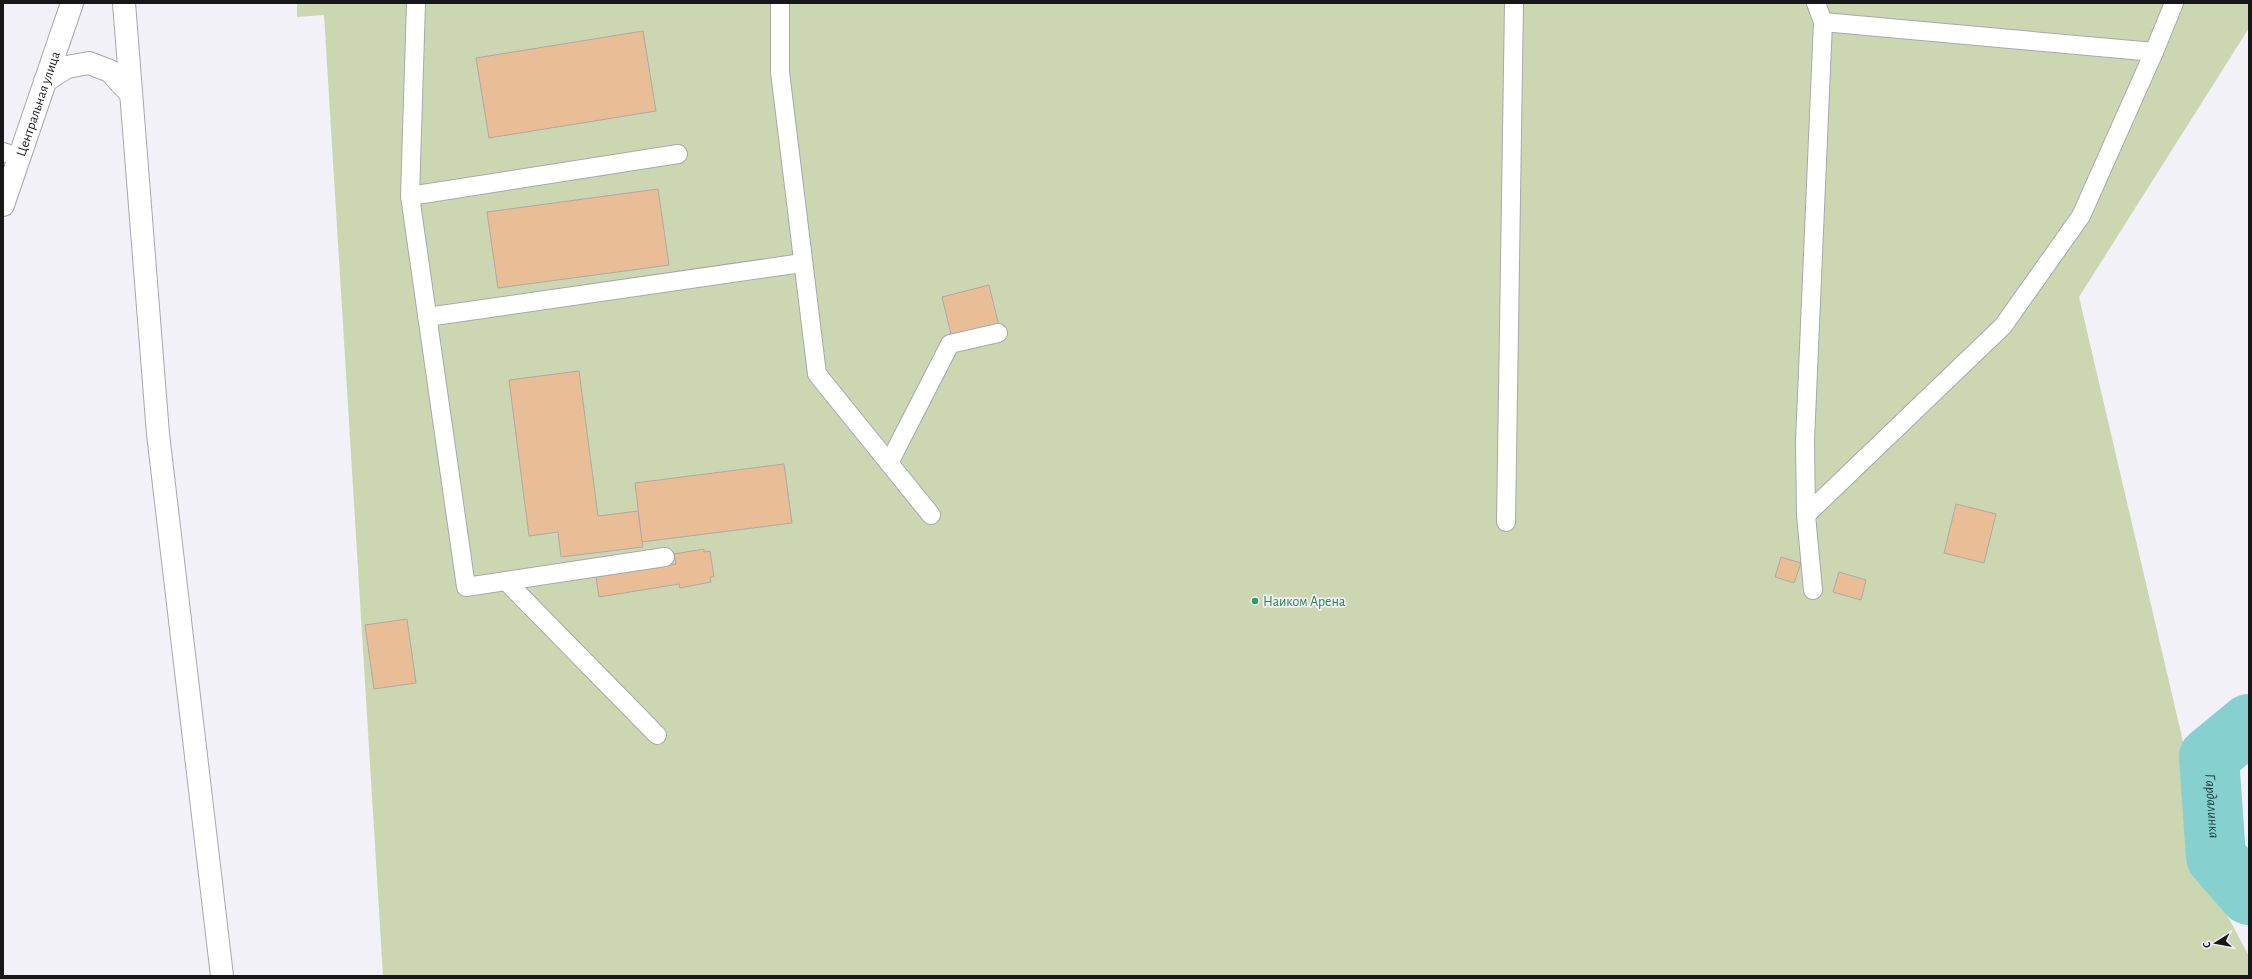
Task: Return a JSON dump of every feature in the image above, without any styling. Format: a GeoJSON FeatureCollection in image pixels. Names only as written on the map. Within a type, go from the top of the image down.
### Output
{"type":"FeatureCollection","features":[{"type":"Feature","properties":{"kind":"street","name":"Центральная улица"},"geometry":{"type":"LineString","coordinates":[[3,205],[11,154],[45,81],[72,3]]}},
{"type":"Feature","properties":{"kind":"street"},"geometry":{"type":"LineString","coordinates":[[124,3],[158,434],[222,976]]}},
{"type":"Feature","properties":{"kind":"street"},"geometry":{"type":"LineString","coordinates":[[45,81],[67,67],[89,63],[110,71],[130,94]]}},
{"type":"Feature","properties":{"kind":"lane"},"geometry":{"type":"LineString","coordinates":[[416,3],[410,196],[466,587],[665,558]]}},
{"type":"Feature","properties":{"kind":"lane"},"geometry":{"type":"LineString","coordinates":[[780,3],[780,72],[802,263],[817,374],[931,515]]}},
{"type":"Feature","properties":{"kind":"lane"},"geometry":{"type":"LineString","coordinates":[[1506,522],[1514,3]]}},
{"type":"Feature","properties":{"kind":"lane"},"geometry":{"type":"LineString","coordinates":[[1813,590],[1806,515],[1805,440],[1823,22],[1816,3]]}},
{"type":"Feature","properties":{"kind":"lane"},"geometry":{"type":"LineString","coordinates":[[1806,515],[2003,326],[2082,216],[2174,3]]}},
{"type":"Feature","properties":{"kind":"lane"},"geometry":{"type":"LineString","coordinates":[[1823,22],[2154,52]]}},
{"type":"Feature","properties":{"kind":"lane"},"geometry":{"type":"LineString","coordinates":[[410,196],[678,154]]}},
{"type":"Feature","properties":{"kind":"lane"},"geometry":{"type":"LineString","coordinates":[[427,317],[802,263]]}},
{"type":"Feature","properties":{"kind":"lane"},"geometry":{"type":"LineString","coordinates":[[889,463],[950,344],[998,333]]}},
{"type":"Feature","properties":{"kind":"lane"},"geometry":{"type":"LineString","coordinates":[[506,581],[657,735]]}},
{"type":"Feature","properties":{"kind":"green space","name":"Наиком Арена"},"geometry":{"type":"Polygon","coordinates":[[[297,3],[2249,3],[2249,28],[2079,297],[2221,904],[2249,956],[2249,976],[383,976],[324,15],[297,17],[297,3]]]}},
{"type":"Feature","properties":{"kind":"building"},"geometry":{"type":"Polygon","coordinates":[[[643,31],[656,111],[489,138],[476,58],[643,31]]]}},
{"type":"Feature","properties":{"kind":"building"},"geometry":{"type":"Polygon","coordinates":[[[658,189],[669,265],[498,288],[487,212],[658,189]]]}},
{"type":"Feature","properties":{"kind":"building"},"geometry":{"type":"Polygon","coordinates":[[[989,285],[999,326],[952,338],[942,297],[989,285]]]}},
{"type":"Feature","properties":{"kind":"building"},"geometry":{"type":"Polygon","coordinates":[[[579,371],[598,516],[638,511],[643,547],[561,557],[558,532],[529,536],[509,380],[579,371]]]}},
{"type":"Feature","properties":{"kind":"building"},"geometry":{"type":"Polygon","coordinates":[[[784,464],[792,523],[642,542],[635,483],[784,464]]]}},
{"type":"Feature","properties":{"kind":"building"},"geometry":{"type":"Polygon","coordinates":[[[1956,504],[1996,514],[1984,563],[1944,553],[1956,504]]]}},
{"type":"Feature","properties":{"kind":"building"},"geometry":{"type":"Polygon","coordinates":[[[704,549],[704,552],[710,551],[714,577],[710,577],[711,582],[680,588],[679,584],[599,597],[596,577],[676,564],[674,554],[704,549]]]}},
{"type":"Feature","properties":{"kind":"building"},"geometry":{"type":"Polygon","coordinates":[[[1781,557],[1801,563],[1794,583],[1775,577],[1781,557]]]}},
{"type":"Feature","properties":{"kind":"building"},"geometry":{"type":"Polygon","coordinates":[[[1839,572],[1866,580],[1861,600],[1833,592],[1839,572]]]}},
{"type":"Feature","properties":{"kind":"building"},"geometry":{"type":"Polygon","coordinates":[[[407,619],[416,683],[374,689],[365,625],[407,619]]]}},
{"type":"Feature","properties":{"kind":"waterway","name":"Гардалинка"},"geometry":{"type":"LineString","coordinates":[[2249,724],[2209,757],[2216,857],[2249,895]]}},
{"type":"Feature","properties":{"kind":"place","name":"Наиком Арена"},"geometry":{"type":"Point","coordinates":[1255,601]}}]}
